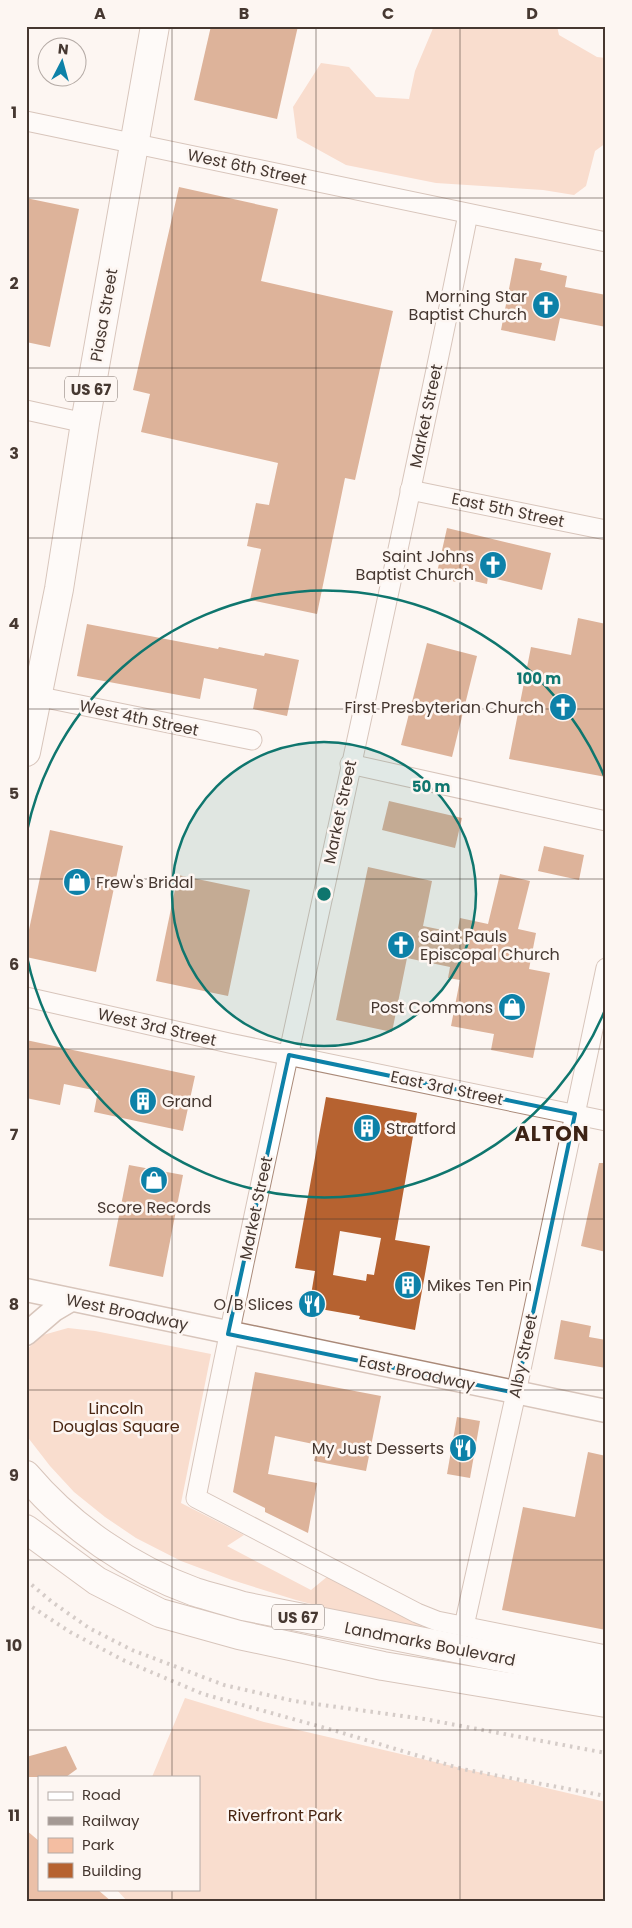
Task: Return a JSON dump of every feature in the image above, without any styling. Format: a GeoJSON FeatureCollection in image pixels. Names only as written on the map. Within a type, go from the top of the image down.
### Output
{"type":"FeatureCollection","features":[{"type":"Feature","properties":{"kind":"highway","name":"Piasa Street"},"geometry":{"type":"LineString","coordinates":[[26,752],[32,696],[59,589],[85,423],[156,26]]}},
{"type":"Feature","properties":{"kind":"highway","name":"Landmarks Boulevard"},"geometry":{"type":"LineString","coordinates":[[26,1475],[64,1513],[94,1537],[126,1558],[194,1592],[243,1606],[606,1678]]}},
{"type":"Feature","properties":{"kind":"highway","name":"Landmarks Boulevard"},"geometry":{"type":"LineString","coordinates":[[26,1529],[97,1581],[160,1613],[240,1635],[383,1666],[606,1703]]}},
{"type":"Feature","properties":{"kind":"street","name":"West 6th Street"},"geometry":{"type":"LineString","coordinates":[[26,121],[606,242]]}},
{"type":"Feature","properties":{"kind":"street","name":"Market Street"},"geometry":{"type":"LineString","coordinates":[[464,1626],[417,1613],[196,1498],[228,1334],[350,764],[431,398],[468,214]]}},
{"type":"Feature","properties":{"kind":"street"},"geometry":{"type":"LineString","coordinates":[[26,410],[85,423]]}},
{"type":"Feature","properties":{"kind":"street","name":"East 5th Street"},"geometry":{"type":"LineString","coordinates":[[410,490],[606,530]]}},
{"type":"Feature","properties":{"kind":"street","name":"West 4th Street"},"geometry":{"type":"LineString","coordinates":[[32,696],[252,740]]}},
{"type":"Feature","properties":{"kind":"street"},"geometry":{"type":"LineString","coordinates":[[350,764],[606,821]]}},
{"type":"Feature","properties":{"kind":"street","name":"Alby Street"},"geometry":{"type":"LineString","coordinates":[[464,1626],[516,1393],[606,968]]}},
{"type":"Feature","properties":{"kind":"street","name":"West 3rd Street"},"geometry":{"type":"LineString","coordinates":[[26,997],[289,1056]]}},
{"type":"Feature","properties":{"kind":"street","name":"East 3rd Street"},"geometry":{"type":"LineString","coordinates":[[289,1056],[606,1121]]}},
{"type":"Feature","properties":{"kind":"street","name":"West Broadway"},"geometry":{"type":"LineString","coordinates":[[26,1290],[228,1334]]}},
{"type":"Feature","properties":{"kind":"street"},"geometry":{"type":"LineString","coordinates":[[26,1334],[54,1310],[71,1300]]}},
{"type":"Feature","properties":{"kind":"street","name":"East Broadway"},"geometry":{"type":"LineString","coordinates":[[228,1334],[606,1411]]}},
{"type":"Feature","properties":{"kind":"street"},"geometry":{"type":"LineString","coordinates":[[464,1626],[606,1655]]}},
{"type":"Feature","properties":{"kind":"highlighted area"},"geometry":{"type":"Polygon","coordinates":[[[289,1055],[575,1114],[516,1393],[228,1334],[289,1055]]]}},
{"type":"Feature","properties":{"kind":"green space"},"geometry":{"type":"Polygon","coordinates":[[[434,26],[557,26],[559,35],[597,57],[606,58],[606,143],[595,151],[586,186],[574,195],[543,190],[436,183],[346,165],[297,138],[293,107],[321,63],[349,67],[376,97],[409,99],[415,71],[434,26]]]}},
{"type":"Feature","properties":{"kind":"green space","name":"Lincoln Douglas Square"},"geometry":{"type":"Polygon","coordinates":[[[68,1328],[95,1331],[211,1354],[181,1503],[244,1535],[227,1546],[311,1590],[328,1576],[424,1627],[360,1617],[296,1600],[232,1580],[181,1561],[136,1538],[105,1517],[74,1492],[50,1466],[26,1435],[26,1350],[43,1335],[68,1328]]]}},
{"type":"Feature","properties":{"kind":"green space","name":"Riverfront Park"},"geometry":{"type":"Polygon","coordinates":[[[185,1698],[264,1722],[606,1802],[606,1902],[128,1902],[117,1890],[200,1890],[200,1776],[152,1776],[185,1698]]]}},
{"type":"Feature","properties":{"kind":"shaded area"},"geometry":{"type":"Polygon","coordinates":[[[26,1830],[38,1840],[38,1890],[98,1890],[112,1902],[26,1902],[26,1830]]]}},
{"type":"Feature","properties":{"kind":"building"},"geometry":{"type":"Polygon","coordinates":[[[211,26],[298,26],[277,119],[194,100],[211,26]]]}},
{"type":"Feature","properties":{"kind":"building"},"geometry":{"type":"Polygon","coordinates":[[[179,187],[278,209],[261,281],[393,311],[355,480],[345,478],[317,614],[250,600],[261,549],[247,546],[256,503],[269,505],[278,463],[141,432],[150,394],[133,390],[179,187]]]}},
{"type":"Feature","properties":{"kind":"building"},"geometry":{"type":"Polygon","coordinates":[[[26,198],[79,209],[50,347],[26,342],[26,198]]]}},
{"type":"Feature","properties":{"kind":"building","name":"Morning Star Baptist Church"},"geometry":{"type":"Polygon","coordinates":[[[515,258],[542,263],[540,270],[567,276],[565,287],[606,295],[606,327],[560,318],[555,341],[501,330],[515,258]]]}},
{"type":"Feature","properties":{"kind":"building","name":"Saint Johns Baptist Church"},"geometry":{"type":"Polygon","coordinates":[[[447,528],[551,553],[542,590],[488,577],[487,584],[457,577],[456,582],[436,577],[447,528]]]}},
{"type":"Feature","properties":{"kind":"building","name":"First Presbyterian Church"},"geometry":{"type":"Polygon","coordinates":[[[578,618],[606,624],[606,777],[509,759],[531,647],[571,655],[578,618]]]}},
{"type":"Feature","properties":{"kind":"building"},"geometry":{"type":"Polygon","coordinates":[[[87,624],[218,649],[219,647],[264,656],[265,653],[299,660],[287,716],[253,709],[257,689],[204,678],[200,699],[77,676],[87,624]]]}},
{"type":"Feature","properties":{"kind":"building"},"geometry":{"type":"Polygon","coordinates":[[[427,643],[477,656],[452,757],[401,745],[427,643]]]}},
{"type":"Feature","properties":{"kind":"building"},"geometry":{"type":"Polygon","coordinates":[[[389,801],[462,818],[455,848],[382,830],[389,801]]]}},
{"type":"Feature","properties":{"kind":"building","name":"Frew's Bridal"},"geometry":{"type":"Polygon","coordinates":[[[50,830],[123,846],[96,972],[26,957],[26,944],[50,830]]]}},
{"type":"Feature","properties":{"kind":"building"},"geometry":{"type":"Polygon","coordinates":[[[544,846],[584,855],[579,880],[538,871],[544,846]]]}},
{"type":"Feature","properties":{"kind":"building"},"geometry":{"type":"Polygon","coordinates":[[[368,867],[432,881],[423,926],[457,933],[460,918],[488,924],[500,874],[530,881],[518,929],[536,933],[529,969],[550,973],[533,1058],[491,1050],[494,1034],[451,1026],[460,980],[448,978],[450,967],[407,958],[392,1032],[336,1020],[368,867]]]}},
{"type":"Feature","properties":{"kind":"building"},"geometry":{"type":"Polygon","coordinates":[[[178,875],[250,890],[228,996],[156,981],[178,875]]]}},
{"type":"Feature","properties":{"kind":"building"},"geometry":{"type":"Polygon","coordinates":[[[26,1040],[195,1076],[183,1131],[94,1112],[98,1091],[64,1084],[60,1105],[26,1098],[26,1040]]]}},
{"type":"Feature","properties":{"kind":"building"},"geometry":{"type":"Polygon","coordinates":[[[326,1097],[417,1113],[395,1240],[430,1246],[415,1330],[359,1319],[360,1316],[309,1307],[315,1271],[295,1268],[326,1097]],[[340,1231],[333,1275],[366,1281],[367,1274],[374,1275],[381,1238],[340,1231]]]}},
{"type":"Feature","properties":{"kind":"building"},"geometry":{"type":"Polygon","coordinates":[[[599,1163],[606,1163],[606,1252],[581,1246],[599,1163]]]}},
{"type":"Feature","properties":{"kind":"building"},"geometry":{"type":"Polygon","coordinates":[[[129,1165],[183,1175],[163,1277],[109,1266],[129,1165]]]}},
{"type":"Feature","properties":{"kind":"building"},"geometry":{"type":"Polygon","coordinates":[[[561,1320],[591,1326],[589,1337],[606,1340],[606,1368],[554,1359],[561,1320]]]}},
{"type":"Feature","properties":{"kind":"building"},"geometry":{"type":"Polygon","coordinates":[[[255,1372],[381,1396],[366,1471],[314,1461],[318,1445],[275,1436],[268,1474],[317,1483],[308,1533],[265,1512],[265,1508],[233,1492],[255,1372]]]}},
{"type":"Feature","properties":{"kind":"building","name":"My Just Desserts"},"geometry":{"type":"Polygon","coordinates":[[[457,1417],[480,1421],[470,1478],[447,1474],[457,1417]]]}},
{"type":"Feature","properties":{"kind":"building"},"geometry":{"type":"Polygon","coordinates":[[[588,1452],[606,1456],[606,1630],[502,1610],[523,1507],[575,1517],[588,1452]]]}},
{"type":"Feature","properties":{"kind":"building"},"geometry":{"type":"Polygon","coordinates":[[[66,1746],[77,1769],[67,1776],[26,1777],[26,1757],[66,1746]]]}},
{"type":"Feature","properties":{"kind":"railway"},"geometry":{"type":"LineString","coordinates":[[26,1580],[52,1602],[89,1628],[132,1650],[224,1685],[294,1701],[424,1719],[606,1753]]}},
{"type":"Feature","properties":{"kind":"railway"},"geometry":{"type":"LineString","coordinates":[[26,1603],[70,1632],[125,1661],[203,1694],[462,1769],[606,1796]]}},
{"type":"Feature","properties":{"kind":"place","name":"Morning Star Baptist Church"},"geometry":{"type":"Point","coordinates":[546,305]}},
{"type":"Feature","properties":{"kind":"place","name":"Saint Johns Baptist Church"},"geometry":{"type":"Point","coordinates":[493,565]}},
{"type":"Feature","properties":{"kind":"place","name":"First Presbyterian Church"},"geometry":{"type":"Point","coordinates":[563,707]}},
{"type":"Feature","properties":{"kind":"place","name":"Frew's Bridal"},"geometry":{"type":"Point","coordinates":[77,882]}},
{"type":"Feature","properties":{"kind":"place","name":"Saint Pauls Episcopal Church"},"geometry":{"type":"Point","coordinates":[401,945]}},
{"type":"Feature","properties":{"kind":"place","name":"Post Commons"},"geometry":{"type":"Point","coordinates":[512,1007]}},
{"type":"Feature","properties":{"kind":"place","name":"Grand"},"geometry":{"type":"Point","coordinates":[143,1101]}},
{"type":"Feature","properties":{"kind":"place","name":"Stratford"},"geometry":{"type":"Point","coordinates":[367,1128]}},
{"type":"Feature","properties":{"kind":"place","name":"Score Records"},"geometry":{"type":"Point","coordinates":[154,1180]}},
{"type":"Feature","properties":{"kind":"place","name":"Mikes Ten Pin"},"geometry":{"type":"Point","coordinates":[408,1285]}},
{"type":"Feature","properties":{"kind":"place","name":"O/B Slices"},"geometry":{"type":"Point","coordinates":[312,1304]}},
{"type":"Feature","properties":{"kind":"place","name":"My Just Desserts"},"geometry":{"type":"Point","coordinates":[463,1448]}},
{"type":"Feature","properties":{"kind":"district","name":"ALTON"},"geometry":{"type":"Point","coordinates":[552,1133]}}]}
